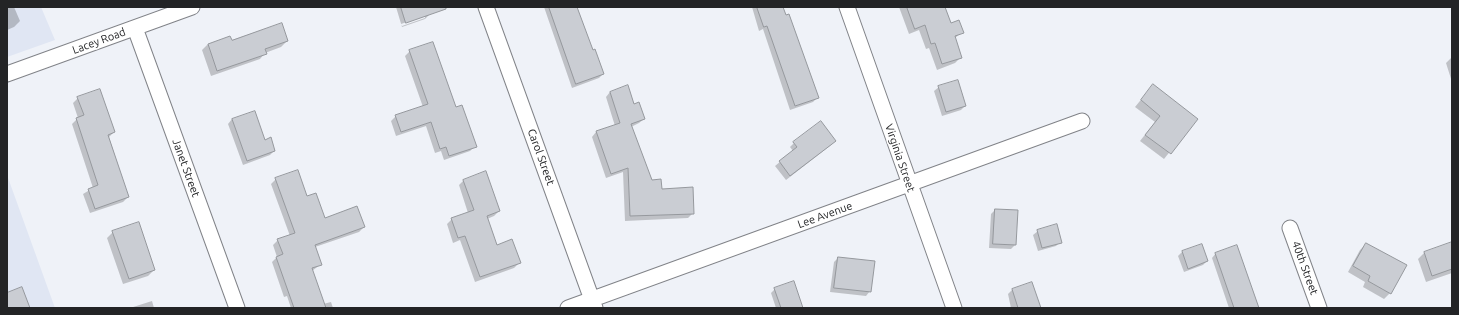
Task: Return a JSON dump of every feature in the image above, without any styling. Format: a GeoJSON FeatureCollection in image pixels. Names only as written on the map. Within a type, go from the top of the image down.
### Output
{"type":"FeatureCollection","features":[{"type":"Feature","properties":{"kind":"street","name":"Lacey Road"},"geometry":{"type":"LineString","coordinates":[[7,74],[192,7]]}},
{"type":"Feature","properties":{"kind":"street","name":"Carol Street"},"geometry":{"type":"LineString","coordinates":[[486,7],[594,304]]}},
{"type":"Feature","properties":{"kind":"street","name":"Virginia Street"},"geometry":{"type":"LineString","coordinates":[[847,7],[909,185],[954,308]]}},
{"type":"Feature","properties":{"kind":"street","name":"Janet Street"},"geometry":{"type":"LineString","coordinates":[[135,28],[237,308]]}},
{"type":"Feature","properties":{"kind":"street","name":"Lee Avenue"},"geometry":{"type":"LineString","coordinates":[[568,308],[594,304],[1082,121]]}},
{"type":"Feature","properties":{"kind":"street","name":"40th Street"},"geometry":{"type":"LineString","coordinates":[[1290,228],[1319,308]]}},
{"type":"Feature","properties":{"kind":"shaded area"},"geometry":{"type":"Polygon","coordinates":[[[7,7],[41,7],[55,40],[7,57],[7,7]]]}},
{"type":"Feature","properties":{"kind":"shaded area"},"geometry":{"type":"Polygon","coordinates":[[[7,175],[55,308],[7,308],[7,175]]]}},
{"type":"Feature","properties":{"kind":"building"},"geometry":{"type":"Polygon","coordinates":[[[401,7],[446,7],[446,9],[406,23],[401,7]]]}},
{"type":"Feature","properties":{"kind":"building"},"geometry":{"type":"Polygon","coordinates":[[[549,7],[577,7],[593,50],[595,49],[604,74],[576,84],[549,7]]]}},
{"type":"Feature","properties":{"kind":"building"},"geometry":{"type":"Polygon","coordinates":[[[757,7],[783,7],[786,15],[789,14],[819,98],[795,106],[767,26],[764,27],[757,7]]]}},
{"type":"Feature","properties":{"kind":"building"},"geometry":{"type":"Polygon","coordinates":[[[907,7],[945,7],[951,23],[959,20],[964,33],[955,36],[962,58],[942,64],[935,43],[931,44],[925,25],[915,29],[907,7]]]}},
{"type":"Feature","properties":{"kind":"building"},"geometry":{"type":"Polygon","coordinates":[[[282,23],[288,41],[265,49],[267,54],[217,71],[208,44],[230,36],[232,40],[282,23]]]}},
{"type":"Feature","properties":{"kind":"building"},"geometry":{"type":"Polygon","coordinates":[[[433,42],[456,107],[462,105],[477,147],[449,156],[446,147],[440,149],[431,122],[401,132],[395,115],[428,104],[409,50],[433,42]]]}},
{"type":"Feature","properties":{"kind":"building"},"geometry":{"type":"Polygon","coordinates":[[[958,80],[966,106],[946,112],[938,86],[958,80]]]}},
{"type":"Feature","properties":{"kind":"building"},"geometry":{"type":"Polygon","coordinates":[[[1153,84],[1198,119],[1171,154],[1145,135],[1160,116],[1141,100],[1153,84]]]}},
{"type":"Feature","properties":{"kind":"building"},"geometry":{"type":"Polygon","coordinates":[[[628,85],[634,104],[639,102],[645,119],[631,124],[652,180],[661,179],[662,189],[693,187],[694,214],[630,216],[628,168],[611,174],[596,131],[620,123],[610,92],[628,85]]]}},
{"type":"Feature","properties":{"kind":"building"},"geometry":{"type":"Polygon","coordinates":[[[100,89],[115,132],[108,135],[129,197],[95,209],[88,189],[98,185],[76,118],[84,115],[77,97],[100,89]]]}},
{"type":"Feature","properties":{"kind":"building"},"geometry":{"type":"Polygon","coordinates":[[[255,111],[265,140],[271,137],[275,151],[247,161],[232,119],[255,111]]]}},
{"type":"Feature","properties":{"kind":"building"},"geometry":{"type":"Polygon","coordinates":[[[821,121],[836,141],[790,176],[779,161],[797,147],[793,142],[821,121]]]}},
{"type":"Feature","properties":{"kind":"building"},"geometry":{"type":"Polygon","coordinates":[[[298,170],[307,196],[316,193],[325,218],[357,206],[365,227],[315,245],[322,265],[312,268],[326,308],[294,308],[276,257],[283,254],[277,239],[295,233],[275,178],[298,170]]]}},
{"type":"Feature","properties":{"kind":"building"},"geometry":{"type":"Polygon","coordinates":[[[486,171],[500,211],[487,216],[497,245],[512,239],[521,263],[480,277],[465,236],[458,238],[451,218],[474,210],[463,180],[486,171]]]}},
{"type":"Feature","properties":{"kind":"building"},"geometry":{"type":"Polygon","coordinates":[[[995,209],[1018,210],[1016,245],[993,244],[995,209]]]}},
{"type":"Feature","properties":{"kind":"building"},"geometry":{"type":"Polygon","coordinates":[[[139,222],[155,270],[129,279],[112,231],[139,222]]]}},
{"type":"Feature","properties":{"kind":"building"},"geometry":{"type":"Polygon","coordinates":[[[1057,224],[1062,243],[1042,248],[1037,230],[1057,224]]]}},
{"type":"Feature","properties":{"kind":"building"},"geometry":{"type":"Polygon","coordinates":[[[1452,242],[1452,269],[1432,276],[1424,252],[1452,242]]]}},
{"type":"Feature","properties":{"kind":"building"},"geometry":{"type":"Polygon","coordinates":[[[1366,243],[1407,265],[1391,294],[1368,281],[1370,276],[1353,266],[1366,243]]]}},
{"type":"Feature","properties":{"kind":"building"},"geometry":{"type":"Polygon","coordinates":[[[1202,244],[1208,261],[1188,269],[1182,251],[1202,244]]]}},
{"type":"Feature","properties":{"kind":"building"},"geometry":{"type":"Polygon","coordinates":[[[1237,245],[1259,308],[1234,308],[1215,253],[1237,245]]]}},
{"type":"Feature","properties":{"kind":"building"},"geometry":{"type":"Polygon","coordinates":[[[838,257],[875,261],[871,292],[834,288],[838,257]]]}},
{"type":"Feature","properties":{"kind":"building"},"geometry":{"type":"Polygon","coordinates":[[[794,281],[803,308],[781,308],[774,288],[794,281]]]}},
{"type":"Feature","properties":{"kind":"building"},"geometry":{"type":"Polygon","coordinates":[[[1032,282],[1041,308],[1018,308],[1012,289],[1032,282]]]}},
{"type":"Feature","properties":{"kind":"building"},"geometry":{"type":"Polygon","coordinates":[[[22,287],[30,308],[7,308],[7,293],[22,287]]]}}]}
